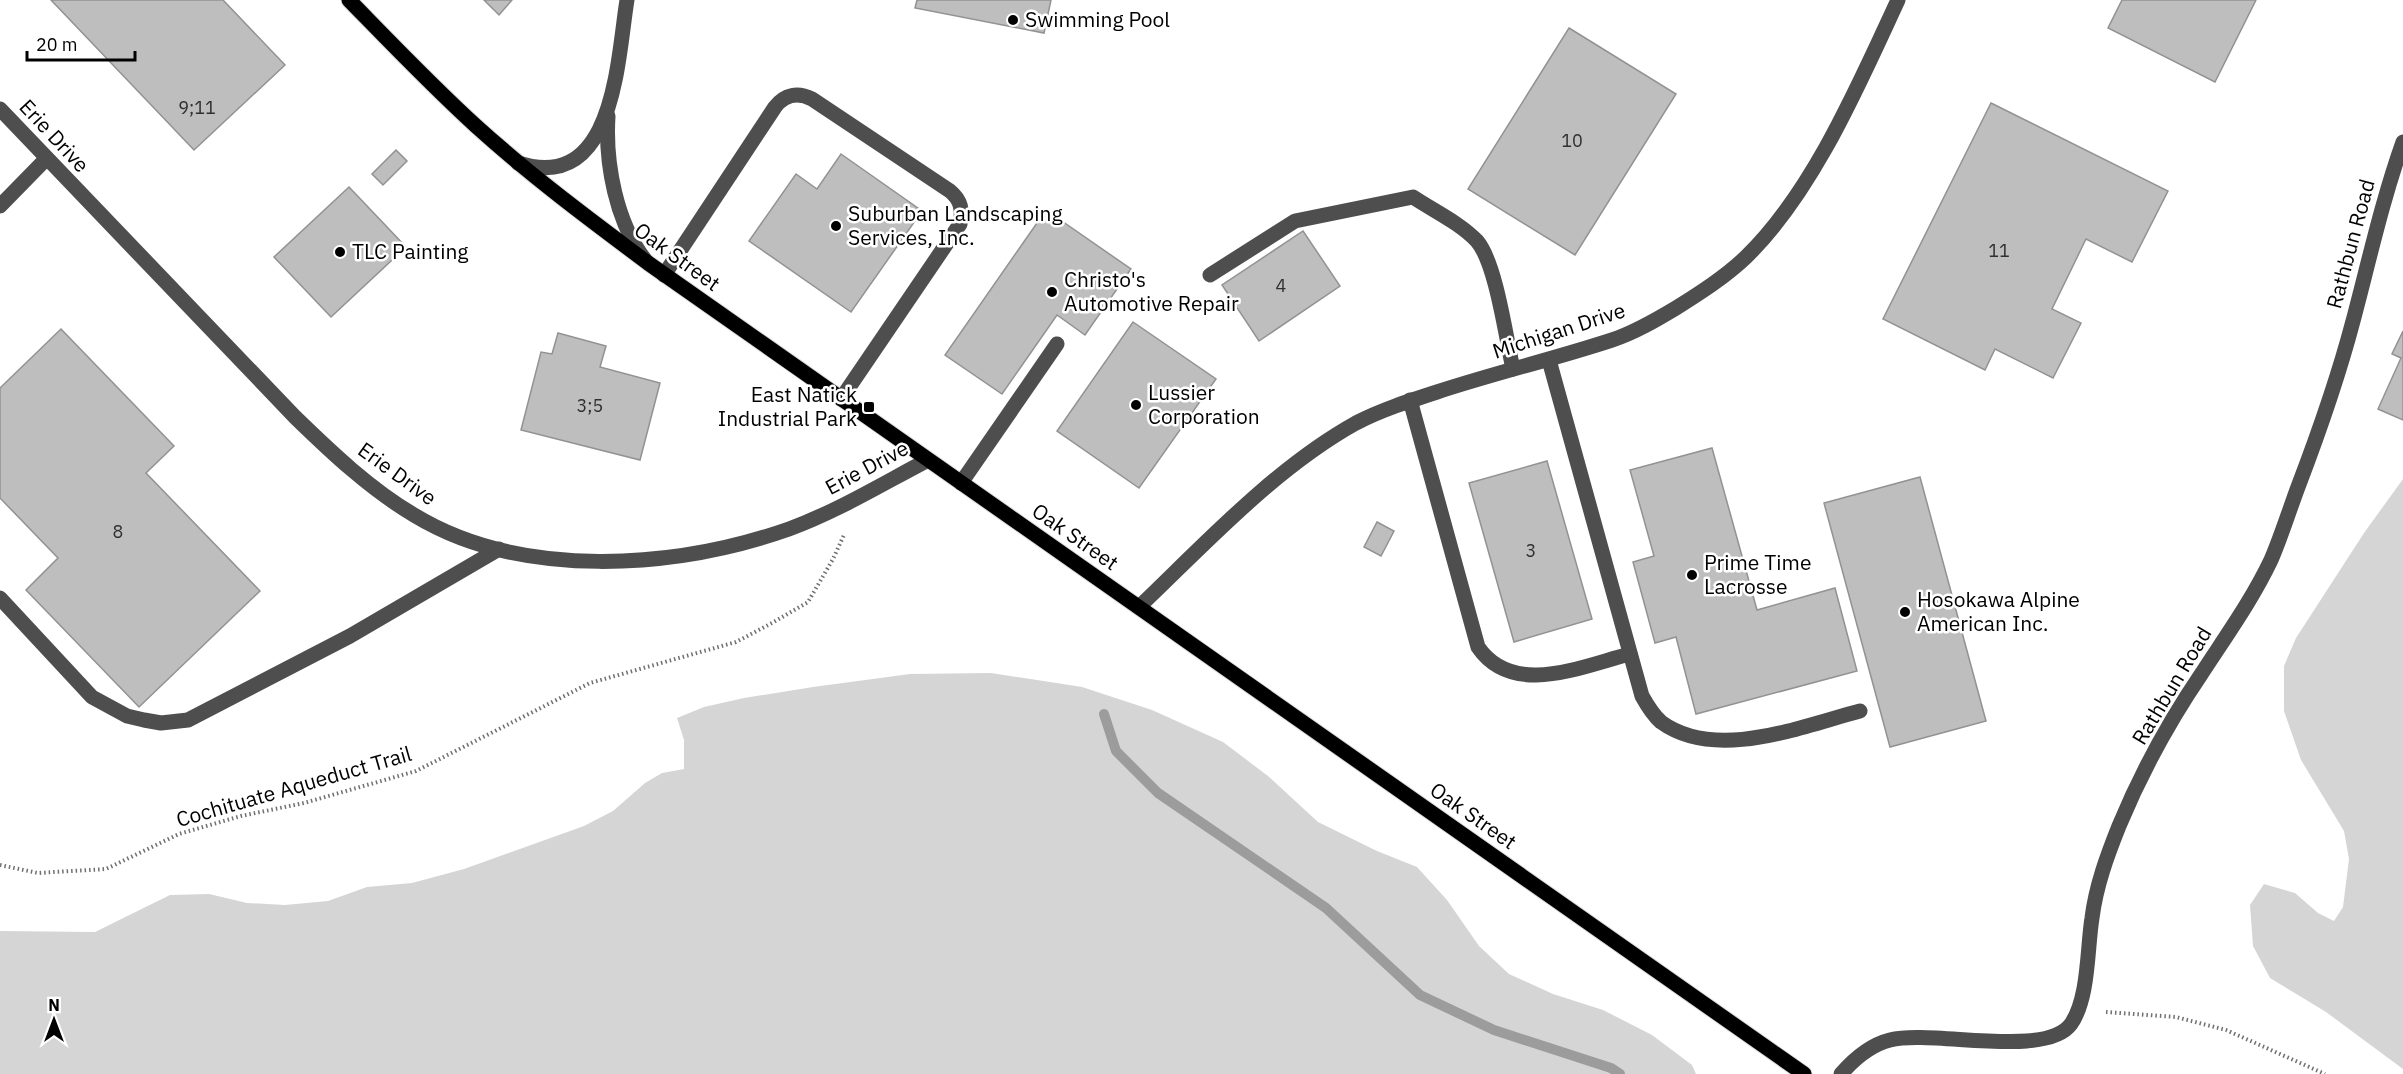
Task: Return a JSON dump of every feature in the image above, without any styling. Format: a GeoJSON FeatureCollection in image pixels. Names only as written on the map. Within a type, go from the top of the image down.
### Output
{"type":"FeatureCollection","features":[{"type":"Feature","properties":{"kind":"main road","name":"Oak Street"},"geometry":{"type":"LineString","coordinates":[[349,0],[408,62],[519,163],[648,263],[1804,1074]]}},
{"type":"Feature","properties":{"kind":"street"},"geometry":{"type":"LineString","coordinates":[[627,0],[609,109],[608,134],[612,178],[627,227],[648,263]]}},
{"type":"Feature","properties":{"kind":"street","name":"Michigan Drive"},"geometry":{"type":"LineString","coordinates":[[1139,608],[1245,507],[1303,458],[1357,423],[1410,400],[1617,339],[1704,291],[1746,257],[1785,211],[1824,150],[1857,88],[1898,0]]}},
{"type":"Feature","properties":{"kind":"street"},"geometry":{"type":"LineString","coordinates":[[664,274],[775,107],[782,99],[792,95],[802,95],[812,99],[950,191],[960,203],[962,214],[960,224],[841,399]]}},
{"type":"Feature","properties":{"kind":"street","name":"Erie Drive"},"geometry":{"type":"LineString","coordinates":[[0,109],[332,452],[372,486],[414,516],[455,535],[525,555],[580,561],[609,562],[685,554],[751,541],[791,528],[831,511],[928,460]]}},
{"type":"Feature","properties":{"kind":"street"},"geometry":{"type":"LineString","coordinates":[[519,163],[531,167],[558,167],[582,155],[591,145],[609,109]]}},
{"type":"Feature","properties":{"kind":"street","name":"Rathbun Road"},"geometry":{"type":"LineString","coordinates":[[2075,1014],[2085,974],[2092,916],[2106,862],[2120,824],[2151,760],[2187,696],[2247,604],[2271,560],[2338,374],[2376,225],[2403,142]]}},
{"type":"Feature","properties":{"kind":"street"},"geometry":{"type":"LineString","coordinates":[[0,206],[46,159]]}},
{"type":"Feature","properties":{"kind":"street"},"geometry":{"type":"LineString","coordinates":[[1210,275],[1295,221],[1413,197],[1464,230],[1482,248],[1492,271],[1513,369]]}},
{"type":"Feature","properties":{"kind":"street"},"geometry":{"type":"LineString","coordinates":[[961,483],[1057,344]]}},
{"type":"Feature","properties":{"kind":"street"},"geometry":{"type":"LineString","coordinates":[[1549,360],[1642,696],[1650,710],[1661,722],[1691,735],[1724,741],[1760,737],[1860,711]]}},
{"type":"Feature","properties":{"kind":"street"},"geometry":{"type":"LineString","coordinates":[[1410,400],[1478,647],[1484,655],[1513,673],[1545,676],[1630,654]]}},
{"type":"Feature","properties":{"kind":"street"},"geometry":{"type":"LineString","coordinates":[[0,598],[92,697],[128,716],[161,723],[175,723],[188,720],[350,636],[500,549]]}},
{"type":"Feature","properties":{"kind":"street"},"geometry":{"type":"LineString","coordinates":[[1841,1074],[1861,1054],[1887,1041],[1915,1036],[2006,1042],[2044,1038],[2064,1031],[2071,1024],[2075,1014]]}},
{"type":"Feature","properties":{"kind":"path","name":"Cochituate Aqueduct Trail"},"geometry":{"type":"LineString","coordinates":[[0,865],[38,873],[106,869],[179,834],[241,816],[304,803],[416,771],[590,683],[736,642],[808,602],[833,559],[863,494]]}},
{"type":"Feature","properties":{"kind":"path"},"geometry":{"type":"LineString","coordinates":[[2075,1014],[2117,1012],[2176,1017],[2226,1030],[2325,1074]]}},
{"type":"Feature","properties":{"kind":"shaded area"},"geometry":{"type":"Polygon","coordinates":[[[2403,479],[2403,1069],[2326,1012],[2270,978],[2253,946],[2250,905],[2264,884],[2295,893],[2318,913],[2334,921],[2343,907],[2349,859],[2344,831],[2301,760],[2284,711],[2284,666],[2296,638],[2364,533],[2403,479]]]}},
{"type":"Feature","properties":{"kind":"shaded area"},"geometry":{"type":"Polygon","coordinates":[[[991,673],[1082,687],[1152,710],[1223,742],[1268,776],[1318,822],[1377,851],[1417,867],[1447,900],[1479,946],[1509,974],[1553,994],[1603,1010],[1652,1035],[1692,1065],[1696,1074],[0,1074],[0,931],[95,932],[170,895],[209,894],[247,903],[285,905],[328,901],[367,887],[412,883],[464,869],[584,826],[613,811],[645,783],[662,773],[684,769],[684,740],[677,718],[704,707],[744,698],[910,674],[991,673]]]}},
{"type":"Feature","properties":{"kind":"building"},"geometry":{"type":"Polygon","coordinates":[[[51,0],[223,0],[285,65],[194,150],[51,0]]]}},
{"type":"Feature","properties":{"kind":"building"},"geometry":{"type":"Polygon","coordinates":[[[484,0],[512,0],[499,15],[484,0]]]}},
{"type":"Feature","properties":{"kind":"building","name":"Swimming Pool"},"geometry":{"type":"Polygon","coordinates":[[[917,0],[1051,0],[1044,33],[915,8],[917,0]]]}},
{"type":"Feature","properties":{"kind":"building"},"geometry":{"type":"Polygon","coordinates":[[[2122,0],[2256,0],[2215,82],[2108,28],[2122,0]]]}},
{"type":"Feature","properties":{"kind":"building"},"geometry":{"type":"Polygon","coordinates":[[[1569,28],[1676,94],[1575,255],[1468,189],[1569,28]]]}},
{"type":"Feature","properties":{"kind":"building"},"geometry":{"type":"Polygon","coordinates":[[[1991,103],[2168,191],[2132,262],[2086,239],[2052,309],[2081,323],[2053,378],[1995,349],[1985,370],[1883,319],[1991,103]]]}},
{"type":"Feature","properties":{"kind":"building"},"geometry":{"type":"Polygon","coordinates":[[[396,150],[407,161],[383,185],[372,174],[396,150]]]}},
{"type":"Feature","properties":{"kind":"building","name":"Suburban Landscaping Services, Inc."},"geometry":{"type":"Polygon","coordinates":[[[841,154],[922,211],[851,312],[749,241],[796,174],[817,189],[841,154]]]}},
{"type":"Feature","properties":{"kind":"building","name":"TLC Painting"},"geometry":{"type":"Polygon","coordinates":[[[349,187],[406,247],[331,317],[274,257],[349,187]]]}},
{"type":"Feature","properties":{"kind":"building","name":"Christo's Automotive Repair"},"geometry":{"type":"Polygon","coordinates":[[[1046,210],[1131,269],[1085,335],[1057,315],[1002,394],[945,355],[1046,210]]]}},
{"type":"Feature","properties":{"kind":"building"},"geometry":{"type":"Polygon","coordinates":[[[1303,231],[1340,286],[1259,341],[1222,285],[1303,231]]]}},
{"type":"Feature","properties":{"kind":"building","name":"Lussier Corporation"},"geometry":{"type":"Polygon","coordinates":[[[1133,322],[1216,379],[1139,488],[1057,431],[1133,322]]]}},
{"type":"Feature","properties":{"kind":"building"},"geometry":{"type":"Polygon","coordinates":[[[61,329],[174,446],[146,473],[260,591],[139,707],[26,590],[58,558],[0,498],[0,388],[61,329]]]}},
{"type":"Feature","properties":{"kind":"building"},"geometry":{"type":"Polygon","coordinates":[[[2403,331],[2403,420],[2378,409],[2401,358],[2392,354],[2403,331]]]}},
{"type":"Feature","properties":{"kind":"building"},"geometry":{"type":"Polygon","coordinates":[[[558,333],[606,346],[600,367],[660,383],[640,460],[521,430],[541,352],[552,354],[558,333]]]}},
{"type":"Feature","properties":{"kind":"building","name":"Prime Time Lacrosse"},"geometry":{"type":"Polygon","coordinates":[[[1712,448],[1757,610],[1835,588],[1857,671],[1696,714],[1676,637],[1655,643],[1633,562],[1654,556],[1630,470],[1712,448]]]}},
{"type":"Feature","properties":{"kind":"building"},"geometry":{"type":"Polygon","coordinates":[[[1547,461],[1592,619],[1514,642],[1469,483],[1547,461]]]}},
{"type":"Feature","properties":{"kind":"building","name":"Hosokawa Alpine American Inc."},"geometry":{"type":"Polygon","coordinates":[[[1920,477],[1986,721],[1890,747],[1824,503],[1920,477]]]}},
{"type":"Feature","properties":{"kind":"building"},"geometry":{"type":"Polygon","coordinates":[[[1377,522],[1394,531],[1381,556],[1364,547],[1377,522]]]}},
{"type":"Feature","properties":{"kind":"waterway"},"geometry":{"type":"LineString","coordinates":[[1104,714],[1116,751],[1158,793],[1326,908],[1420,995],[1494,1030],[1611,1068],[1620,1074]]}},
{"type":"Feature","properties":{"kind":"place","name":"Swimming Pool"},"geometry":{"type":"Point","coordinates":[1013,20]}},
{"type":"Feature","properties":{"kind":"place","name":"Suburban Landscaping Services, Inc."},"geometry":{"type":"Point","coordinates":[836,226]}},
{"type":"Feature","properties":{"kind":"place","name":"TLC Painting"},"geometry":{"type":"Point","coordinates":[340,252]}},
{"type":"Feature","properties":{"kind":"place","name":"Christo's Automotive Repair"},"geometry":{"type":"Point","coordinates":[1052,292]}},
{"type":"Feature","properties":{"kind":"place","name":"Lussier Corporation"},"geometry":{"type":"Point","coordinates":[1136,405]}},
{"type":"Feature","properties":{"kind":"place","name":"East Natick Industrial Park"},"geometry":{"type":"Point","coordinates":[869,407]}},
{"type":"Feature","properties":{"kind":"place","name":"Prime Time Lacrosse"},"geometry":{"type":"Point","coordinates":[1692,575]}},
{"type":"Feature","properties":{"kind":"place","name":"Hosokawa Alpine American Inc."},"geometry":{"type":"Point","coordinates":[1905,612]}}]}
